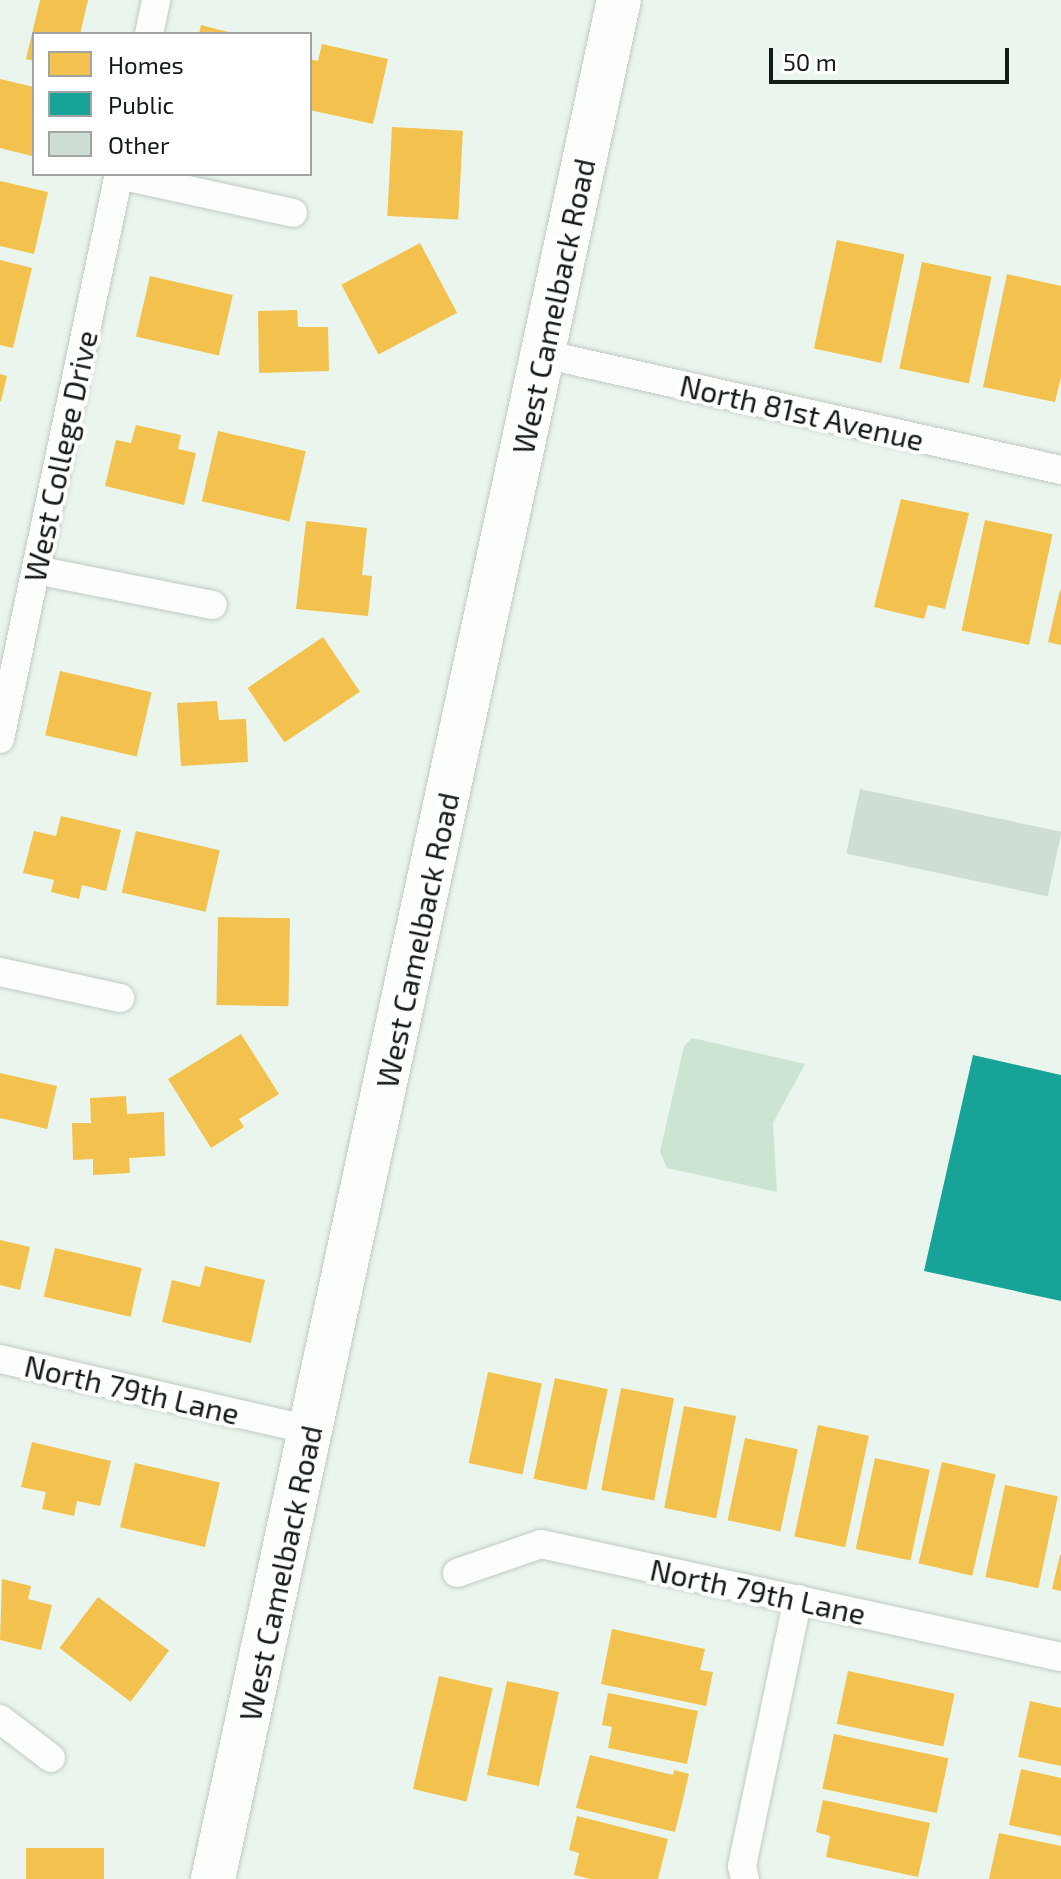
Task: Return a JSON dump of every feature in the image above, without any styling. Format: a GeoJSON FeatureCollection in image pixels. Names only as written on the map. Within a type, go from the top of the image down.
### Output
{"type":"FeatureCollection","features":[{"type":"Feature","properties":{"kind":"main road","name":"West Camelback Road"},"geometry":{"type":"LineString","coordinates":[[213,1879],[619,0]]}},
{"type":"Feature","properties":{"kind":"street"},"geometry":{"type":"LineString","coordinates":[[149,32],[156,0]]}},
{"type":"Feature","properties":{"kind":"street","name":"West College Drive"},"geometry":{"type":"LineString","coordinates":[[0,739],[119,176]]}},
{"type":"Feature","properties":{"kind":"street"},"geometry":{"type":"LineString","coordinates":[[124,176],[293,213]]}},
{"type":"Feature","properties":{"kind":"street","name":"North 81st Avenue"},"geometry":{"type":"LineString","coordinates":[[543,354],[1061,470]]}},
{"type":"Feature","properties":{"kind":"street"},"geometry":{"type":"LineString","coordinates":[[36,570],[213,605]]}},
{"type":"Feature","properties":{"kind":"street"},"geometry":{"type":"LineString","coordinates":[[0,972],[120,998]]}},
{"type":"Feature","properties":{"kind":"street","name":"North 79th Lane"},"geometry":{"type":"LineString","coordinates":[[0,1359],[311,1430]]}},
{"type":"Feature","properties":{"kind":"street","name":"North 79th Lane"},"geometry":{"type":"LineString","coordinates":[[457,1573],[541,1544],[1061,1657]]}},
{"type":"Feature","properties":{"kind":"street"},"geometry":{"type":"LineString","coordinates":[[745,1879],[742,1866],[798,1599]]}},
{"type":"Feature","properties":{"kind":"street"},"geometry":{"type":"LineString","coordinates":[[0,1719],[51,1758]]}},
{"type":"Feature","properties":{"kind":"green space"},"geometry":{"type":"Polygon","coordinates":[[[692,1038],[805,1064],[773,1123],[777,1192],[667,1168],[660,1152],[684,1046],[692,1038]]]}},
{"type":"Feature","properties":{"kind":"building: Homes"},"geometry":{"type":"Polygon","coordinates":[[[40,0],[88,0],[80,32],[32,32],[40,0]]]}},
{"type":"Feature","properties":{"kind":"building: Homes"},"geometry":{"type":"Polygon","coordinates":[[[201,25],[228,32],[199,32],[201,25]]]}},
{"type":"Feature","properties":{"kind":"building: Homes"},"geometry":{"type":"Polygon","coordinates":[[[32,34],[32,60],[26,59],[32,34]]]}},
{"type":"Feature","properties":{"kind":"building: Homes"},"geometry":{"type":"Polygon","coordinates":[[[322,44],[388,59],[373,124],[312,110],[312,60],[318,61],[322,44]]]}},
{"type":"Feature","properties":{"kind":"building: Homes"},"geometry":{"type":"Polygon","coordinates":[[[0,79],[32,87],[32,156],[0,148],[0,79]]]}},
{"type":"Feature","properties":{"kind":"building: Homes"},"geometry":{"type":"Polygon","coordinates":[[[392,127],[463,131],[458,220],[387,216],[392,127]]]}},
{"type":"Feature","properties":{"kind":"building: Homes"},"geometry":{"type":"Polygon","coordinates":[[[0,181],[48,192],[34,254],[0,246],[0,181]]]}},
{"type":"Feature","properties":{"kind":"building: Homes"},"geometry":{"type":"Polygon","coordinates":[[[837,240],[904,254],[881,363],[814,349],[837,240]]]}},
{"type":"Feature","properties":{"kind":"building: Homes"},"geometry":{"type":"Polygon","coordinates":[[[420,243],[457,313],[379,355],[341,285],[420,243]]]}},
{"type":"Feature","properties":{"kind":"building: Homes"},"geometry":{"type":"Polygon","coordinates":[[[0,260],[32,268],[13,348],[0,345],[0,260]]]}},
{"type":"Feature","properties":{"kind":"building: Homes"},"geometry":{"type":"Polygon","coordinates":[[[922,262],[991,277],[969,383],[899,369],[922,262]]]}},
{"type":"Feature","properties":{"kind":"building: Homes"},"geometry":{"type":"Polygon","coordinates":[[[1007,274],[1061,286],[1061,377],[1055,402],[983,387],[1007,274]]]}},
{"type":"Feature","properties":{"kind":"building: Homes"},"geometry":{"type":"Polygon","coordinates":[[[150,276],[233,295],[219,356],[136,336],[150,276]]]}},
{"type":"Feature","properties":{"kind":"building: Homes"},"geometry":{"type":"Polygon","coordinates":[[[297,310],[298,327],[328,327],[329,371],[259,373],[258,311],[297,310]]]}},
{"type":"Feature","properties":{"kind":"building: Homes"},"geometry":{"type":"Polygon","coordinates":[[[0,374],[7,376],[1,401],[0,401],[0,374]]]}},
{"type":"Feature","properties":{"kind":"building: Homes"},"geometry":{"type":"Polygon","coordinates":[[[136,425],[181,435],[178,449],[196,453],[184,505],[105,486],[116,440],[131,443],[136,425]]]}},
{"type":"Feature","properties":{"kind":"building: Homes"},"geometry":{"type":"Polygon","coordinates":[[[218,431],[306,451],[289,521],[202,501],[218,431]]]}},
{"type":"Feature","properties":{"kind":"building: Homes"},"geometry":{"type":"Polygon","coordinates":[[[901,499],[969,513],[945,609],[928,605],[924,619],[874,607],[901,499]]]}},
{"type":"Feature","properties":{"kind":"building: Homes"},"geometry":{"type":"Polygon","coordinates":[[[985,520],[1052,534],[1029,645],[962,631],[985,520]]]}},
{"type":"Feature","properties":{"kind":"building: Homes"},"geometry":{"type":"Polygon","coordinates":[[[306,521],[367,528],[362,575],[372,576],[368,616],[296,609],[306,521]]]}},
{"type":"Feature","properties":{"kind":"building: Homes"},"geometry":{"type":"Polygon","coordinates":[[[1061,590],[1061,645],[1048,642],[1061,590]]]}},
{"type":"Feature","properties":{"kind":"building: Homes"},"geometry":{"type":"Polygon","coordinates":[[[323,637],[360,692],[284,743],[248,688],[323,637]]]}},
{"type":"Feature","properties":{"kind":"building: Homes"},"geometry":{"type":"Polygon","coordinates":[[[60,671],[152,692],[137,756],[45,735],[60,671]]]}},
{"type":"Feature","properties":{"kind":"building: Homes"},"geometry":{"type":"Polygon","coordinates":[[[217,701],[219,720],[246,719],[248,762],[181,766],[177,703],[217,701]]]}},
{"type":"Feature","properties":{"kind":"building: Homes"},"geometry":{"type":"Polygon","coordinates":[[[61,816],[121,830],[106,891],[82,885],[79,899],[51,892],[54,880],[23,873],[34,831],[56,836],[61,816]]]}},
{"type":"Feature","properties":{"kind":"building: Homes"},"geometry":{"type":"Polygon","coordinates":[[[136,831],[220,850],[206,912],[122,892],[136,831]]]}},
{"type":"Feature","properties":{"kind":"building: Homes"},"geometry":{"type":"Polygon","coordinates":[[[218,917],[290,918],[288,1006],[216,1005],[218,917]]]}},
{"type":"Feature","properties":{"kind":"building: Homes"},"geometry":{"type":"Polygon","coordinates":[[[241,1034],[279,1094],[239,1119],[244,1127],[211,1148],[168,1079],[241,1034]]]}},
{"type":"Feature","properties":{"kind":"building: Homes"},"geometry":{"type":"Polygon","coordinates":[[[0,1073],[57,1086],[47,1129],[0,1118],[0,1073]]]}},
{"type":"Feature","properties":{"kind":"building: Homes"},"geometry":{"type":"Polygon","coordinates":[[[126,1096],[127,1114],[164,1112],[165,1156],[129,1158],[130,1173],[93,1175],[93,1159],[73,1160],[72,1123],[91,1123],[90,1098],[126,1096]]]}},
{"type":"Feature","properties":{"kind":"building: Homes"},"geometry":{"type":"Polygon","coordinates":[[[0,1240],[30,1247],[20,1290],[0,1285],[0,1240]]]}},
{"type":"Feature","properties":{"kind":"building: Homes"},"geometry":{"type":"Polygon","coordinates":[[[55,1248],[142,1268],[130,1317],[44,1297],[55,1248]]]}},
{"type":"Feature","properties":{"kind":"building: Homes"},"geometry":{"type":"Polygon","coordinates":[[[205,1266],[265,1280],[251,1343],[162,1322],[172,1280],[200,1287],[205,1266]]]}},
{"type":"Feature","properties":{"kind":"building: Homes"},"geometry":{"type":"Polygon","coordinates":[[[488,1372],[542,1383],[522,1474],[469,1463],[488,1372]]]}},
{"type":"Feature","properties":{"kind":"building: Homes"},"geometry":{"type":"Polygon","coordinates":[[[555,1378],[608,1389],[586,1490],[534,1479],[555,1378]]]}},
{"type":"Feature","properties":{"kind":"building: Homes"},"geometry":{"type":"Polygon","coordinates":[[[621,1388],[674,1398],[654,1500],[601,1490],[621,1388]]]}},
{"type":"Feature","properties":{"kind":"building: Homes"},"geometry":{"type":"Polygon","coordinates":[[[684,1406],[736,1416],[716,1518],[664,1508],[684,1406]]]}},
{"type":"Feature","properties":{"kind":"building: Homes"},"geometry":{"type":"Polygon","coordinates":[[[818,1425],[869,1436],[845,1547],[794,1537],[818,1425]]]}},
{"type":"Feature","properties":{"kind":"building: Homes"},"geometry":{"type":"Polygon","coordinates":[[[745,1438],[798,1449],[780,1531],[728,1520],[745,1438]]]}},
{"type":"Feature","properties":{"kind":"building: Homes"},"geometry":{"type":"Polygon","coordinates":[[[32,1442],[111,1461],[100,1506],[77,1501],[74,1516],[42,1509],[46,1492],[21,1487],[32,1442]]]}},
{"type":"Feature","properties":{"kind":"building: Homes"},"geometry":{"type":"Polygon","coordinates":[[[875,1458],[930,1470],[910,1561],[856,1549],[875,1458]]]}},
{"type":"Feature","properties":{"kind":"building: Homes"},"geometry":{"type":"Polygon","coordinates":[[[942,1462],[996,1474],[972,1576],[919,1563],[942,1462]]]}},
{"type":"Feature","properties":{"kind":"building: Homes"},"geometry":{"type":"Polygon","coordinates":[[[135,1463],[220,1483],[205,1547],[120,1527],[135,1463]]]}},
{"type":"Feature","properties":{"kind":"building: Homes"},"geometry":{"type":"Polygon","coordinates":[[[1005,1485],[1058,1496],[1038,1588],[985,1577],[1005,1485]]]}},
{"type":"Feature","properties":{"kind":"building: Homes"},"geometry":{"type":"Polygon","coordinates":[[[1061,1555],[1061,1591],[1052,1589],[1061,1555]]]}},
{"type":"Feature","properties":{"kind":"building: Homes"},"geometry":{"type":"Polygon","coordinates":[[[2,1579],[31,1586],[28,1599],[52,1605],[41,1650],[0,1640],[2,1579]]]}},
{"type":"Feature","properties":{"kind":"building: Homes"},"geometry":{"type":"Polygon","coordinates":[[[98,1597],[169,1651],[131,1702],[59,1648],[98,1597]]]}},
{"type":"Feature","properties":{"kind":"building: Homes"},"geometry":{"type":"Polygon","coordinates":[[[612,1629],[705,1649],[700,1670],[713,1672],[706,1706],[601,1684],[612,1629]]]}},
{"type":"Feature","properties":{"kind":"building: Homes"},"geometry":{"type":"Polygon","coordinates":[[[848,1671],[955,1694],[943,1746],[837,1724],[848,1671]]]}},
{"type":"Feature","properties":{"kind":"building: Homes"},"geometry":{"type":"Polygon","coordinates":[[[439,1676],[493,1688],[466,1801],[413,1789],[439,1676]]]}},
{"type":"Feature","properties":{"kind":"building: Homes"},"geometry":{"type":"Polygon","coordinates":[[[507,1681],[559,1692],[539,1786],[487,1775],[507,1681]]]}},
{"type":"Feature","properties":{"kind":"building: Homes"},"geometry":{"type":"Polygon","coordinates":[[[608,1693],[698,1711],[687,1764],[608,1748],[612,1727],[602,1725],[608,1693]]]}},
{"type":"Feature","properties":{"kind":"building: Homes"},"geometry":{"type":"Polygon","coordinates":[[[1030,1701],[1061,1708],[1061,1766],[1018,1757],[1030,1701]]]}},
{"type":"Feature","properties":{"kind":"building: Homes"},"geometry":{"type":"Polygon","coordinates":[[[834,1734],[948,1758],[937,1813],[822,1789],[834,1734]]]}},
{"type":"Feature","properties":{"kind":"building: Homes"},"geometry":{"type":"Polygon","coordinates":[[[590,1755],[673,1775],[674,1770],[689,1774],[675,1832],[576,1808],[590,1755]]]}},
{"type":"Feature","properties":{"kind":"building: Homes"},"geometry":{"type":"Polygon","coordinates":[[[1021,1769],[1061,1778],[1061,1836],[1009,1825],[1021,1769]]]}},
{"type":"Feature","properties":{"kind":"building: Homes"},"geometry":{"type":"Polygon","coordinates":[[[823,1800],[930,1823],[918,1877],[826,1857],[830,1836],[816,1832],[823,1800]]]}},
{"type":"Feature","properties":{"kind":"building: Homes"},"geometry":{"type":"Polygon","coordinates":[[[577,1816],[668,1839],[658,1879],[591,1879],[574,1875],[579,1853],[569,1850],[577,1816]]]}},
{"type":"Feature","properties":{"kind":"building: Homes"},"geometry":{"type":"Polygon","coordinates":[[[999,1833],[1061,1846],[1061,1879],[989,1879],[999,1833]]]}},
{"type":"Feature","properties":{"kind":"building: Homes"},"geometry":{"type":"Polygon","coordinates":[[[26,1848],[104,1848],[104,1879],[26,1879],[26,1848]]]}},
{"type":"Feature","properties":{"kind":"building: Public"},"geometry":{"type":"Polygon","coordinates":[[[973,1055],[1061,1075],[1061,1301],[924,1271],[973,1055]]]}},
{"type":"Feature","properties":{"kind":"building: Other"},"geometry":{"type":"Polygon","coordinates":[[[860,789],[1061,832],[1048,896],[846,854],[860,789]]]}}]}
